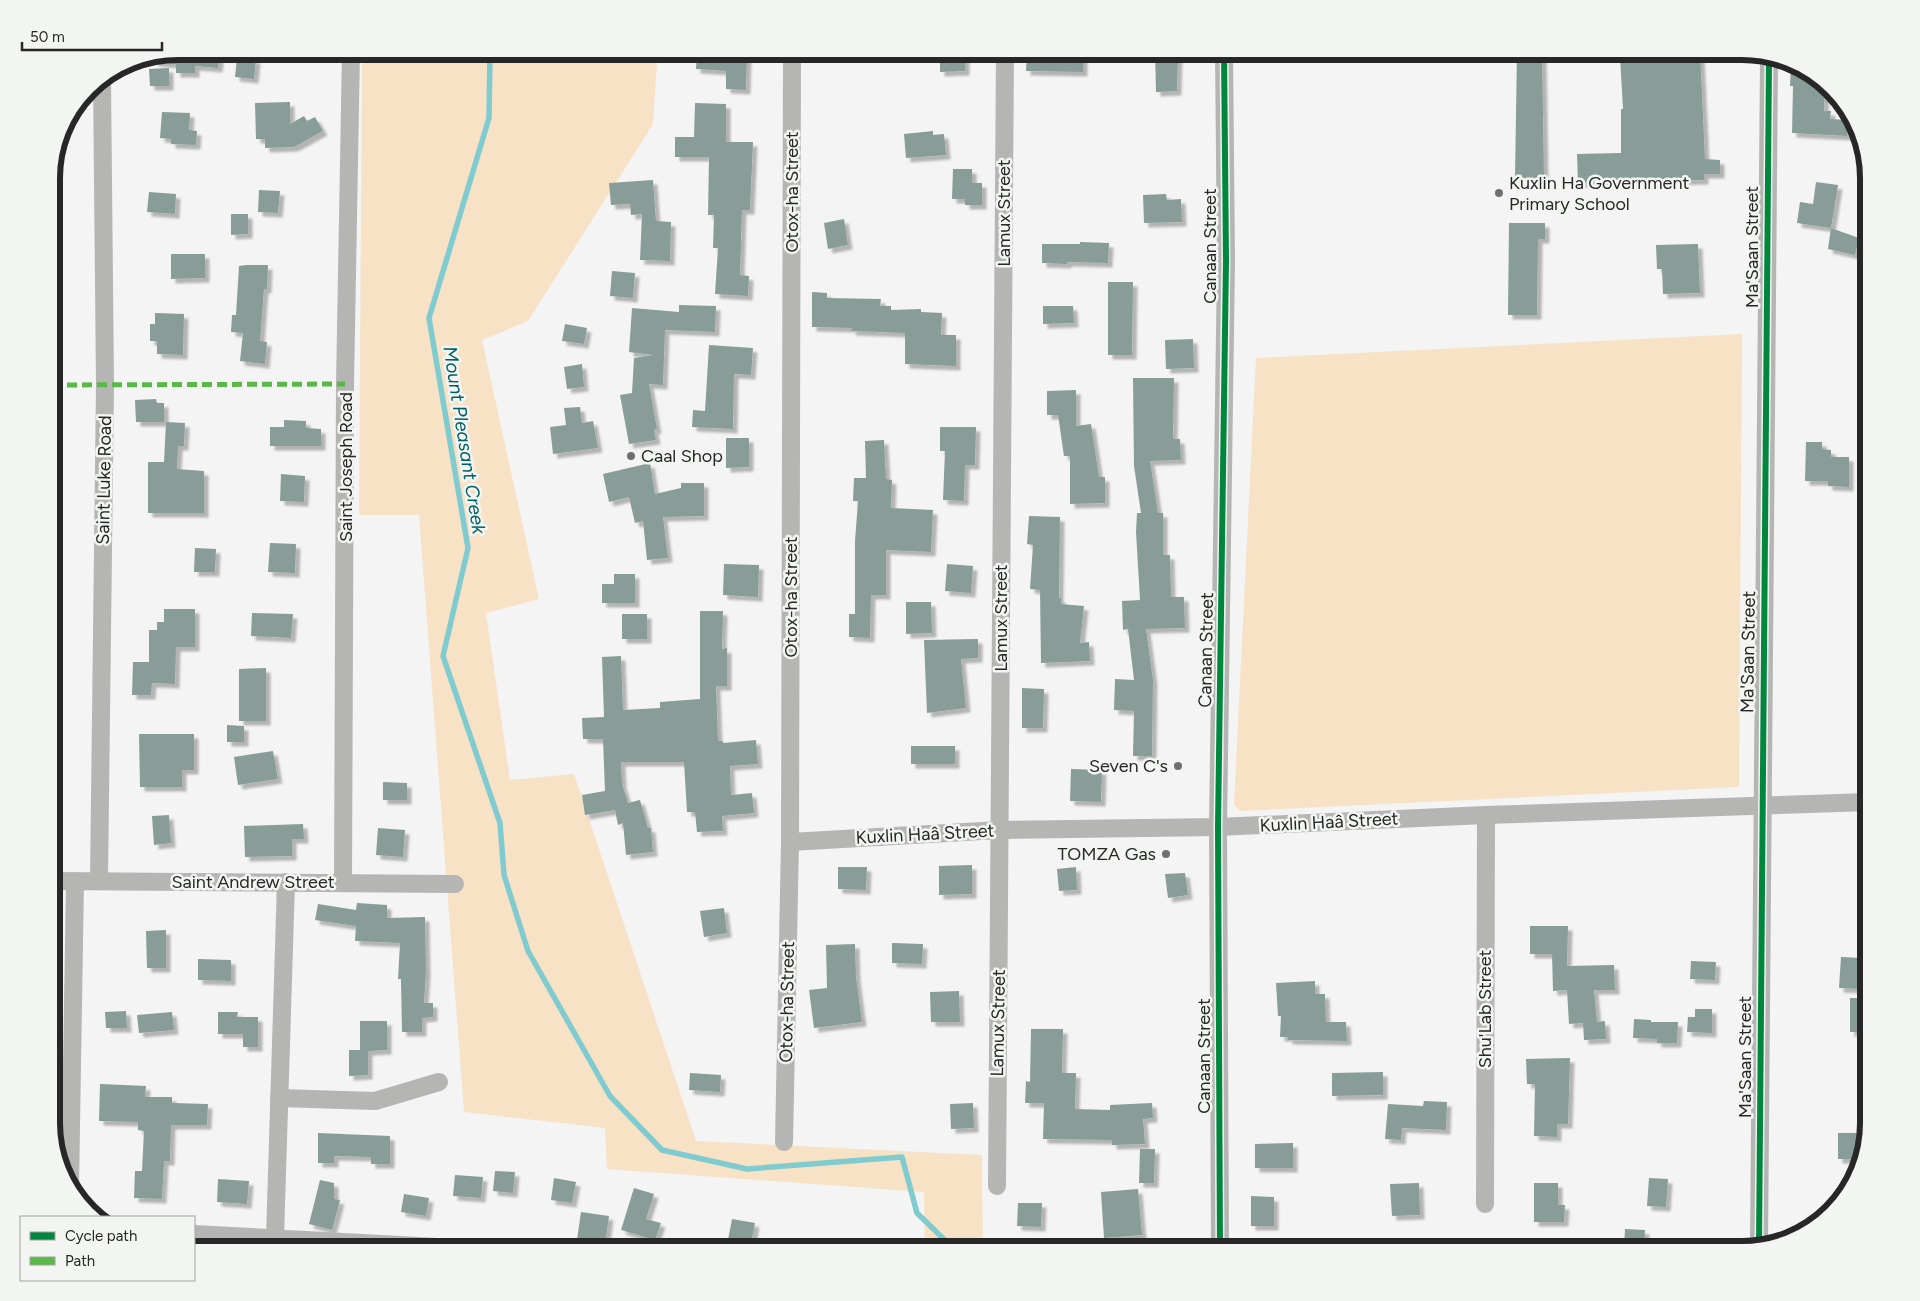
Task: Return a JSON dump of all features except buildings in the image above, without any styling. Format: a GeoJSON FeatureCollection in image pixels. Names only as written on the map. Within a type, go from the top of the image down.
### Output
{"type":"FeatureCollection","features":[{"type":"Feature","properties":{"kind":"street","name":"Saint Joseph Road"},"geometry":{"type":"LineString","coordinates":[[343,883],[346,384],[351,60]]}},
{"type":"Feature","properties":{"kind":"street","name":"Otox-ha Street"},"geometry":{"type":"LineString","coordinates":[[784,1142],[790,842],[792,60]]}},
{"type":"Feature","properties":{"kind":"street","name":"Lamux Street"},"geometry":{"type":"LineString","coordinates":[[997,1186],[1006,60]]}},
{"type":"Feature","properties":{"kind":"street","name":"Canaan Street"},"geometry":{"type":"LineString","coordinates":[[1220,1241],[1218,827],[1226,260],[1224,60]]}},
{"type":"Feature","properties":{"kind":"street","name":"Ma'Saan Street"},"geometry":{"type":"LineString","coordinates":[[1758,1240],[1769,63]]}},
{"type":"Feature","properties":{"kind":"street","name":"Saint Luke Road"},"geometry":{"type":"LineString","coordinates":[[99,881],[105,386],[102,87]]}},
{"type":"Feature","properties":{"kind":"street","name":"Kuxlin Haâ Street"},"geometry":{"type":"LineString","coordinates":[[790,842],[1000,830],[1218,827],[1486,815],[1860,802]]}},
{"type":"Feature","properties":{"kind":"street","name":"Shu'Lab Street"},"geometry":{"type":"LineString","coordinates":[[1485,1204],[1486,815]]}},
{"type":"Feature","properties":{"kind":"street","name":"Saint Andrew Street"},"geometry":{"type":"LineString","coordinates":[[60,881],[455,884]]}},
{"type":"Feature","properties":{"kind":"street"},"geometry":{"type":"LineString","coordinates":[[70,1171],[75,881]]}},
{"type":"Feature","properties":{"kind":"street"},"geometry":{"type":"LineString","coordinates":[[275,1238],[286,882]]}},
{"type":"Feature","properties":{"kind":"street"},"geometry":{"type":"LineString","coordinates":[[279,1098],[375,1101],[439,1082]]}},
{"type":"Feature","properties":{"kind":"street"},"geometry":{"type":"LineString","coordinates":[[195,1234],[330,1241]]}},
{"type":"Feature","properties":{"kind":"shaded area"},"geometry":{"type":"Polygon","coordinates":[[[362,60],[642,60],[657,63],[653,124],[528,321],[482,340],[539,599],[486,613],[510,780],[574,774],[696,1141],[982,1155],[983,1241],[925,1241],[924,1192],[607,1169],[605,1128],[464,1112],[419,515],[359,515],[362,60]]]}},
{"type":"Feature","properties":{"kind":"shaded area"},"geometry":{"type":"Polygon","coordinates":[[[1742,334],[1739,787],[1240,811],[1234,804],[1256,358],[1742,334]]]}},
{"type":"Feature","properties":{"kind":"waterway","name":"Mount Pleasant Creek"},"geometry":{"type":"LineString","coordinates":[[490,60],[489,118],[429,318],[468,548],[443,656],[500,823],[504,875],[528,951],[610,1096],[662,1150],[747,1169],[902,1157],[917,1213],[946,1241]]}},
{"type":"Feature","properties":{"kind":"marked path"},"geometry":{"type":"LineString","coordinates":[[60,385],[345,384]]}},
{"type":"Feature","properties":{"kind":"cycle path"},"geometry":{"type":"LineString","coordinates":[[1220,1241],[1218,827],[1226,260],[1224,60]]}},
{"type":"Feature","properties":{"kind":"cycle path"},"geometry":{"type":"LineString","coordinates":[[1759,1240],[1769,63]]}},
{"type":"Feature","properties":{"kind":"place","name":"Kuxlin Ha Government Primary School"},"geometry":{"type":"Point","coordinates":[1499,193]}},
{"type":"Feature","properties":{"kind":"place","name":"Caal Shop"},"geometry":{"type":"Point","coordinates":[631,456]}},
{"type":"Feature","properties":{"kind":"place","name":"Seven C's"},"geometry":{"type":"Point","coordinates":[1178,766]}},
{"type":"Feature","properties":{"kind":"place","name":"TOMZA Gas"},"geometry":{"type":"Point","coordinates":[1166,854]}}]}
